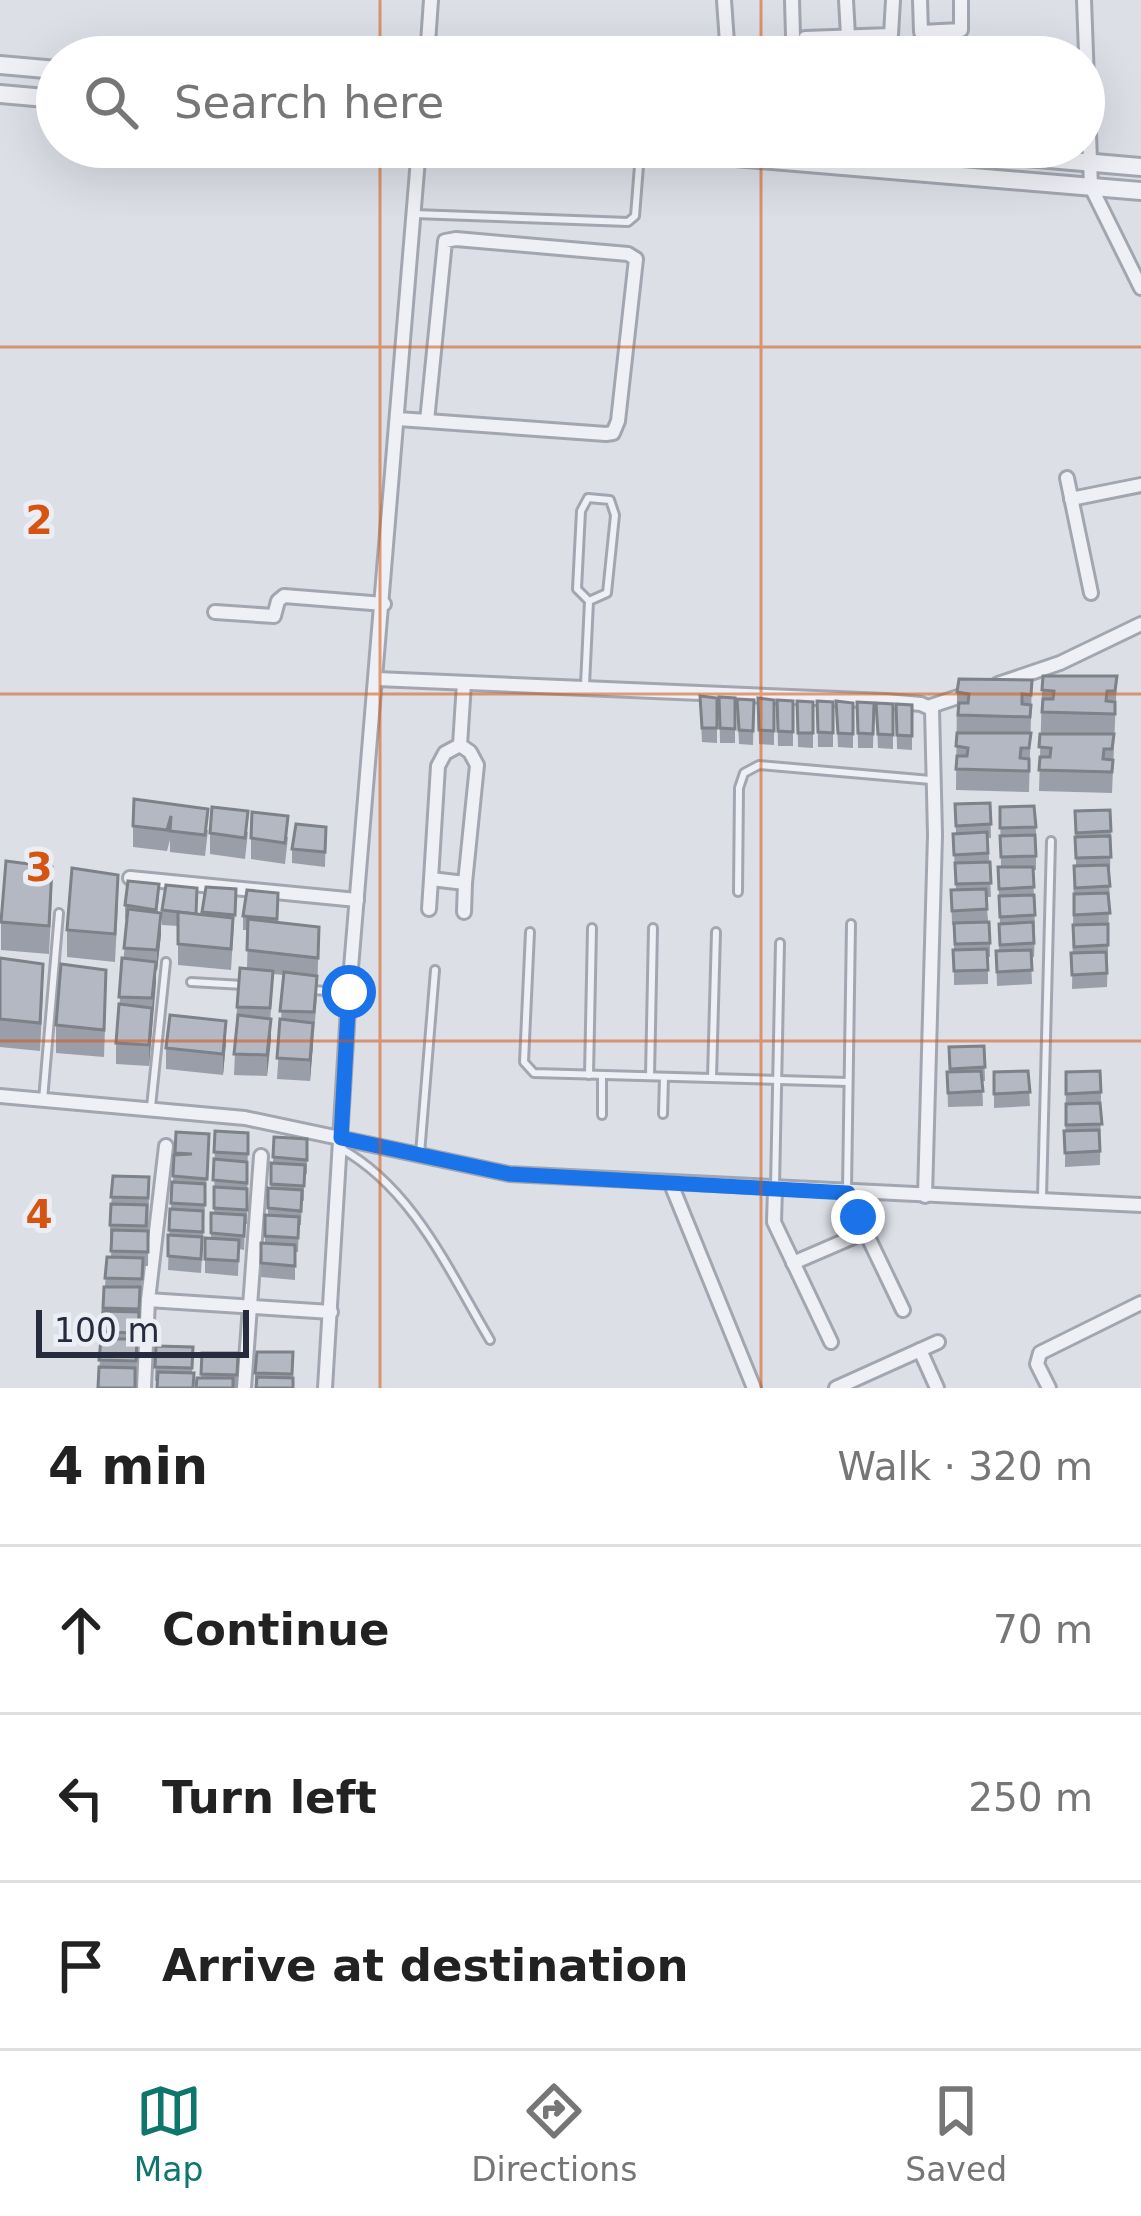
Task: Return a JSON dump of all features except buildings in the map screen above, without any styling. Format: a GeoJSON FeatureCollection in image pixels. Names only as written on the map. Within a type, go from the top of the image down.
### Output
{"type":"FeatureCollection","features":[{"type":"Feature","properties":{"kind":"street"},"geometry":{"type":"LineString","coordinates":[[428,36],[431,0]]}},
{"type":"Feature","properties":{"kind":"street"},"geometry":{"type":"LineString","coordinates":[[724,0],[727,36]]}},
{"type":"Feature","properties":{"kind":"street"},"geometry":{"type":"LineString","coordinates":[[792,0],[799,36]]}},
{"type":"Feature","properties":{"kind":"street"},"geometry":{"type":"LineString","coordinates":[[847,0],[848,36],[893,34],[893,0]]}},
{"type":"Feature","properties":{"kind":"street"},"geometry":{"type":"LineString","coordinates":[[920,0],[921,32],[962,30],[961,0]]}},
{"type":"Feature","properties":{"kind":"street"},"geometry":{"type":"LineString","coordinates":[[1084,0],[1085,36]]}},
{"type":"Feature","properties":{"kind":"street"},"geometry":{"type":"LineString","coordinates":[[0,65],[36,68]]}},
{"type":"Feature","properties":{"kind":"street"},"geometry":{"type":"LineString","coordinates":[[0,94],[36,97]]}},
{"type":"Feature","properties":{"kind":"street"},"geometry":{"type":"LineString","coordinates":[[1105,163],[1141,166]]}},
{"type":"Feature","properties":{"kind":"street"},"geometry":{"type":"LineString","coordinates":[[325,1388],[349,992],[417,168]]}},
{"type":"Feature","properties":{"kind":"street"},"geometry":{"type":"LineString","coordinates":[[866,168],[1141,191]]}},
{"type":"Feature","properties":{"kind":"street"},"geometry":{"type":"LineString","coordinates":[[1090,168],[1091,187],[1141,288]]}},
{"type":"Feature","properties":{"kind":"street"},"geometry":{"type":"LineString","coordinates":[[398,419],[427,422],[613,433],[636,259],[628,254],[450,239],[443,248],[427,422]]}},
{"type":"Feature","properties":{"kind":"street"},"geometry":{"type":"LineString","coordinates":[[407,302],[438,304]]}},
{"type":"Feature","properties":{"kind":"street"},"geometry":{"type":"LineString","coordinates":[[405,334],[435,336]]}},
{"type":"Feature","properties":{"kind":"street"},"geometry":{"type":"LineString","coordinates":[[1067,478],[1091,593]]}},
{"type":"Feature","properties":{"kind":"street"},"geometry":{"type":"LineString","coordinates":[[1071,500],[1141,485]]}},
{"type":"Feature","properties":{"kind":"street"},"geometry":{"type":"LineString","coordinates":[[215,612],[274,616],[284,596],[384,604]]}},
{"type":"Feature","properties":{"kind":"street"},"geometry":{"type":"LineString","coordinates":[[377,679],[928,706],[1060,663],[1141,624]]}},
{"type":"Feature","properties":{"kind":"street"},"geometry":{"type":"LineString","coordinates":[[460,746],[464,683]]}},
{"type":"Feature","properties":{"kind":"street"},"geometry":{"type":"LineString","coordinates":[[925,1196],[934,780],[934,714],[928,706]]}},
{"type":"Feature","properties":{"kind":"street"},"geometry":{"type":"LineString","coordinates":[[429,909],[438,766],[446,753],[460,746]]}},
{"type":"Feature","properties":{"kind":"street"},"geometry":{"type":"LineString","coordinates":[[460,746],[477,765],[464,912]]}},
{"type":"Feature","properties":{"kind":"street"},"geometry":{"type":"LineString","coordinates":[[130,878],[357,899]]}},
{"type":"Feature","properties":{"kind":"street"},"geometry":{"type":"LineString","coordinates":[[431,880],[465,883]]}},
{"type":"Feature","properties":{"kind":"street"},"geometry":{"type":"LineString","coordinates":[[0,1096],[245,1118],[340,1143],[420,1154],[509,1174],[1141,1205]]}},
{"type":"Feature","properties":{"kind":"street"},"geometry":{"type":"LineString","coordinates":[[144,1388],[148,1300],[166,1146]]}},
{"type":"Feature","properties":{"kind":"street"},"geometry":{"type":"LineString","coordinates":[[244,1388],[261,1156]]}},
{"type":"Feature","properties":{"kind":"street"},"geometry":{"type":"LineString","coordinates":[[671,1184],[754,1388]]}},
{"type":"Feature","properties":{"kind":"street"},"geometry":{"type":"LineString","coordinates":[[775,1189],[774,1222],[831,1342]]}},
{"type":"Feature","properties":{"kind":"street"},"geometry":{"type":"LineString","coordinates":[[848,1193],[903,1310]]}},
{"type":"Feature","properties":{"kind":"street"},"geometry":{"type":"LineString","coordinates":[[793,1263],[865,1232]]}},
{"type":"Feature","properties":{"kind":"street"},"geometry":{"type":"LineString","coordinates":[[148,1300],[331,1312]]}},
{"type":"Feature","properties":{"kind":"street"},"geometry":{"type":"LineString","coordinates":[[1048,1388],[1037,1364],[1040,1353],[1140,1306]]}},
{"type":"Feature","properties":{"kind":"street"},"geometry":{"type":"LineString","coordinates":[[836,1388],[854,1384],[938,1342]]}},
{"type":"Feature","properties":{"kind":"street"},"geometry":{"type":"LineString","coordinates":[[920,1350],[938,1388]]}},
{"type":"Feature","properties":{"kind":"lane"},"geometry":{"type":"LineString","coordinates":[[414,214],[628,222],[635,217],[639,168]]}},
{"type":"Feature","properties":{"kind":"lane"},"geometry":{"type":"LineString","coordinates":[[588,498],[610,500],[615,515],[607,593],[589,601],[577,590],[580,512],[588,498]]}},
{"type":"Feature","properties":{"kind":"lane"},"geometry":{"type":"LineString","coordinates":[[585,689],[589,601]]}},
{"type":"Feature","properties":{"kind":"lane"},"geometry":{"type":"LineString","coordinates":[[738,892],[744,773],[759,765],[934,780]]}},
{"type":"Feature","properties":{"kind":"lane"},"geometry":{"type":"LineString","coordinates":[[1042,1202],[1051,841]]}},
{"type":"Feature","properties":{"kind":"lane"},"geometry":{"type":"LineString","coordinates":[[43,1100],[59,913]]}},
{"type":"Feature","properties":{"kind":"lane"},"geometry":{"type":"LineString","coordinates":[[848,1193],[851,924]]}},
{"type":"Feature","properties":{"kind":"lane"},"geometry":{"type":"LineString","coordinates":[[589,1075],[592,928]]}},
{"type":"Feature","properties":{"kind":"lane"},"geometry":{"type":"LineString","coordinates":[[650,1076],[653,928]]}},
{"type":"Feature","properties":{"kind":"lane"},"geometry":{"type":"LineString","coordinates":[[530,932],[524,1062],[534,1073],[848,1082]]}},
{"type":"Feature","properties":{"kind":"lane"},"geometry":{"type":"LineString","coordinates":[[712,1078],[716,932]]}},
{"type":"Feature","properties":{"kind":"lane"},"geometry":{"type":"LineString","coordinates":[[775,1189],[780,943]]}},
{"type":"Feature","properties":{"kind":"lane"},"geometry":{"type":"LineString","coordinates":[[151,1110],[166,962]]}},
{"type":"Feature","properties":{"kind":"lane"},"geometry":{"type":"LineString","coordinates":[[420,1154],[435,970]]}},
{"type":"Feature","properties":{"kind":"lane"},"geometry":{"type":"LineString","coordinates":[[191,982],[255,986]]}},
{"type":"Feature","properties":{"kind":"lane"},"geometry":{"type":"LineString","coordinates":[[298,989],[349,992]]}},
{"type":"Feature","properties":{"kind":"lane"},"geometry":{"type":"LineString","coordinates":[[602,1076],[602,1115]]}},
{"type":"Feature","properties":{"kind":"lane"},"geometry":{"type":"LineString","coordinates":[[662,1114],[664,1077]]}},
{"type":"Feature","properties":{"kind":"lane"},"geometry":{"type":"LineString","coordinates":[[340,1143],[367,1162],[411,1209],[490,1340]]}},
{"type":"Feature","properties":{"kind":"route"},"geometry":{"type":"LineString","coordinates":[[349,992],[341,1138],[509,1174],[848,1193],[858,1217]]}}]}
